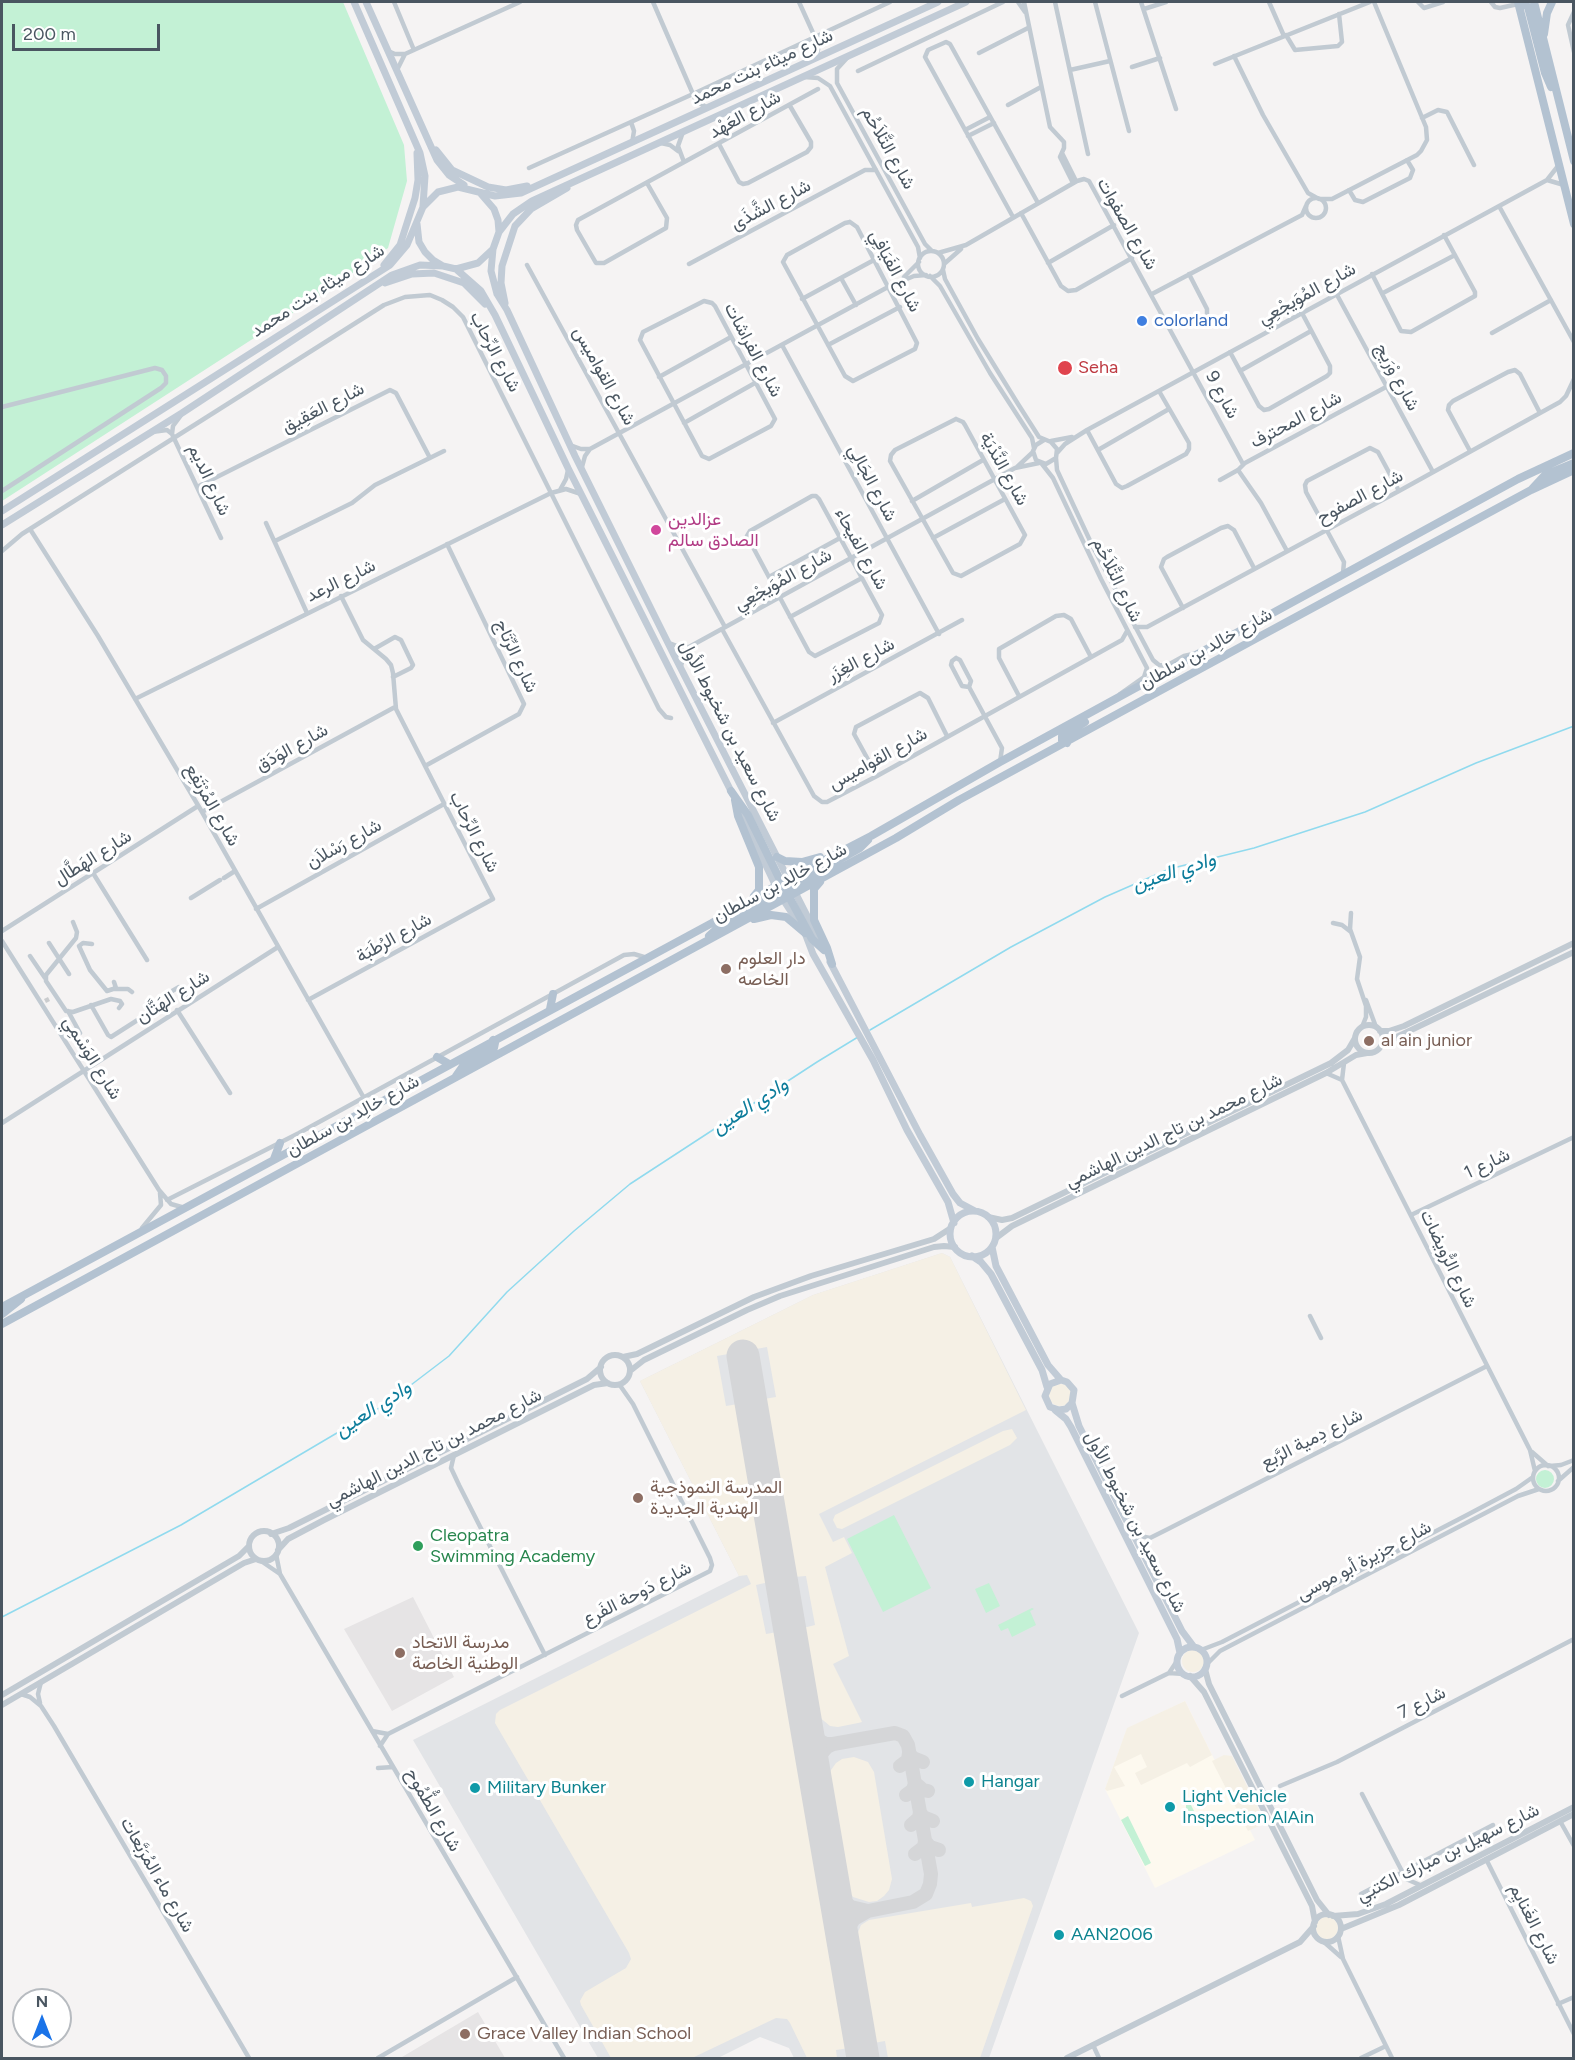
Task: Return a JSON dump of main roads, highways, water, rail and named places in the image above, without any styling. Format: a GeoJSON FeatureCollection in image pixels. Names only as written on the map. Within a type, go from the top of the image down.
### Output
{"type":"FeatureCollection","features":[{"type":"Feature","properties":{"kind":"main road"},"geometry":{"type":"LineString","coordinates":[[354,2],[422,161],[425,176],[423,207]]}},
{"type":"Feature","properties":{"kind":"main road"},"geometry":{"type":"LineString","coordinates":[[366,2],[441,168],[468,188]]}},
{"type":"Feature","properties":{"kind":"main road","name":"شارع ميثاء بنت محمد"},"geometry":{"type":"LineString","coordinates":[[2,511],[371,277],[400,256],[423,207],[429,198],[443,190],[453,187],[468,188],[495,196],[513,196],[938,2]]}},
{"type":"Feature","properties":{"kind":"main road","name":"شارع ميثاء بنت محمد"},"geometry":{"type":"LineString","coordinates":[[499,232],[508,219],[523,206],[966,2]]}},
{"type":"Feature","properties":{"kind":"main road"},"geometry":{"type":"LineString","coordinates":[[1518,4],[1528,2]]}},
{"type":"Feature","properties":{"kind":"main road"},"geometry":{"type":"LineString","coordinates":[[1534,2],[1574,161]]}},
{"type":"Feature","properties":{"kind":"main road"},"geometry":{"type":"LineString","coordinates":[[1543,42],[1547,13],[1552,2]]}},
{"type":"Feature","properties":{"kind":"main road"},"geometry":{"type":"LineString","coordinates":[[1518,4],[1528,7],[1547,79],[1556,93]]}},
{"type":"Feature","properties":{"kind":"main road"},"geometry":{"type":"LineString","coordinates":[[1518,4],[1574,224]]}},
{"type":"Feature","properties":{"kind":"main road"},"geometry":{"type":"LineString","coordinates":[[428,140],[452,170],[497,190],[516,190],[548,177],[561,175]]}},
{"type":"Feature","properties":{"kind":"main road"},"geometry":{"type":"LineString","coordinates":[[371,277],[390,259],[402,239],[417,189],[416,145]]}},
{"type":"Feature","properties":{"kind":"main road"},"geometry":{"type":"LineString","coordinates":[[507,310],[501,272],[504,254],[515,226],[531,209],[566,190],[572,182]]}},
{"type":"Feature","properties":{"kind":"main road"},"geometry":{"type":"LineString","coordinates":[[418,219],[419,242],[433,260],[443,266],[456,269],[478,263],[493,249],[499,232],[494,209],[478,192]]}},
{"type":"Feature","properties":{"kind":"main road","name":"شارع سعيد بن شخبوط الأول"},"geometry":{"type":"LineString","coordinates":[[493,249],[492,279],[496,294],[507,310],[570,445],[777,857],[785,889]]}},
{"type":"Feature","properties":{"kind":"main road","name":"شارع ميثاء بنت محمد"},"geometry":{"type":"LineString","coordinates":[[2,525],[182,413],[392,275],[414,266],[427,264],[443,266]]}},
{"type":"Feature","properties":{"kind":"main road","name":"شارع سعيد بن شخبوط الأول"},"geometry":{"type":"LineString","coordinates":[[456,269],[481,291],[495,315],[581,495],[735,800],[785,889],[813,954],[877,1058],[953,1194],[965,1206],[975,1211]]}},
{"type":"Feature","properties":{"kind":"main road"},"geometry":{"type":"LineString","coordinates":[[375,286],[412,274],[441,275],[469,287],[495,315]]}},
{"type":"Feature","properties":{"kind":"main road","name":"شارع خالِد بن سلطان"},"geometry":{"type":"LineString","coordinates":[[2,1324],[741,922],[785,889],[871,836],[1000,762],[1518,479],[1571,454]]}},
{"type":"Feature","properties":{"kind":"main road"},"geometry":{"type":"LineString","coordinates":[[1532,490],[1545,475],[1574,463]]}},
{"type":"Feature","properties":{"kind":"main road","name":"شارع خالِد بن سلطان"},"geometry":{"type":"LineString","coordinates":[[2,1307],[644,957],[712,922],[785,889],[835,870],[896,838],[959,800],[1532,490],[1574,470]]}},
{"type":"Feature","properties":{"kind":"main road"},"geometry":{"type":"LineString","coordinates":[[1562,475],[1574,475]]}},
{"type":"Feature","properties":{"kind":"main road"},"geometry":{"type":"LineString","coordinates":[[1218,660],[1228,649],[1252,635],[1254,629],[1251,625]]}},
{"type":"Feature","properties":{"kind":"main road"},"geometry":{"type":"LineString","coordinates":[[1067,742],[1062,741],[1062,735],[1097,715],[1107,704]]}},
{"type":"Feature","properties":{"kind":"main road"},"geometry":{"type":"LineString","coordinates":[[731,790],[748,815],[812,939],[824,950]]}},
{"type":"Feature","properties":{"kind":"main road"},"geometry":{"type":"LineString","coordinates":[[712,922],[755,896],[759,890],[758,861],[741,824],[735,800]]}},
{"type":"Feature","properties":{"kind":"main road"},"geometry":{"type":"LineString","coordinates":[[777,857],[789,862],[811,861],[847,842],[871,836]]}},
{"type":"Feature","properties":{"kind":"main road"},"geometry":{"type":"LineString","coordinates":[[832,964],[814,920],[814,892],[817,885],[835,870]]}},
{"type":"Feature","properties":{"kind":"main road"},"geometry":{"type":"LineString","coordinates":[[706,940],[721,925],[785,889]]}},
{"type":"Feature","properties":{"kind":"main road"},"geometry":{"type":"LineString","coordinates":[[741,922],[766,916],[782,916],[789,918],[804,933]]}},
{"type":"Feature","properties":{"kind":"main road","name":"شارع سعيد بن شخبوط الأول"},"geometry":{"type":"LineString","coordinates":[[824,950],[877,1058],[907,1130],[948,1202],[953,1225]]}},
{"type":"Feature","properties":{"kind":"main road"},"geometry":{"type":"LineString","coordinates":[[550,1009],[553,994]]}},
{"type":"Feature","properties":{"kind":"main road"},"geometry":{"type":"LineString","coordinates":[[455,1078],[464,1066],[494,1048],[493,1040]]}},
{"type":"Feature","properties":{"kind":"main road"},"geometry":{"type":"LineString","coordinates":[[437,1057],[449,1064]]}},
{"type":"Feature","properties":{"kind":"main road"},"geometry":{"type":"LineString","coordinates":[[274,1159],[280,1143]]}},
{"type":"Feature","properties":{"kind":"main road"},"geometry":{"type":"LineString","coordinates":[[972,1256],[981,1255],[992,1247],[996,1238],[996,1228],[988,1217],[975,1211],[963,1214],[953,1225],[951,1236],[955,1247],[981,1262],[991,1274],[1042,1370],[1047,1387],[1045,1400],[1055,1410],[1063,1410],[1072,1403],[1074,1390],[1067,1382],[1060,1380],[1047,1387]]}},
{"type":"Feature","properties":{"kind":"main road"},"geometry":{"type":"LineString","coordinates":[[992,1247],[998,1270],[1048,1365],[1060,1380]]}},
{"type":"Feature","properties":{"kind":"main road"},"geometry":{"type":"LineString","coordinates":[[2,1314],[13,1307],[25,1294]]}},
{"type":"Feature","properties":{"kind":"main road","name":"شارع سعيد بن شخبوط الأول"},"geometry":{"type":"LineString","coordinates":[[1072,1403],[1077,1422],[1182,1631],[1197,1648]]}},
{"type":"Feature","properties":{"kind":"main road","name":"شارع سعيد بن شخبوط الأول"},"geometry":{"type":"LineString","coordinates":[[1055,1410],[1066,1419],[1071,1427],[1176,1638],[1180,1653]]}},
{"type":"Feature","properties":{"kind":"main road"},"geometry":{"type":"LineString","coordinates":[[1186,1648],[1197,1648],[1205,1655],[1205,1667],[1197,1676],[1187,1675],[1178,1667],[1177,1661],[1180,1653],[1186,1648]]}},
{"type":"Feature","properties":{"kind":"waterway","name":"وادي العين"},"geometry":{"type":"LineString","coordinates":[[870,1030],[1011,947],[1105,897],[1169,869],[1254,848],[1365,812],[1476,763],[1574,726]]}},
{"type":"Feature","properties":{"kind":"waterway","name":"وادي العين"},"geometry":{"type":"LineString","coordinates":[[2,1617],[181,1525],[386,1404],[449,1356],[507,1292],[630,1184],[858,1037]]}},
{"type":"Feature","properties":{"kind":"tunnel"},"geometry":{"type":"LineString","coordinates":[[45,1001],[49,999]]}},
{"type":"Feature","properties":{"kind":"place","name":"colorland"},"geometry":{"type":"Point","coordinates":[1142,321]}},
{"type":"Feature","properties":{"kind":"place","name":"Seha"},"geometry":{"type":"Point","coordinates":[1065,368]}},
{"type":"Feature","properties":{"kind":"place","name":"عزالدين الصادق سالم"},"geometry":{"type":"Point","coordinates":[656,530]}},
{"type":"Feature","properties":{"kind":"place","name":"دار العلوم الخاصه"},"geometry":{"type":"Point","coordinates":[726,969]}},
{"type":"Feature","properties":{"kind":"place","name":"al ain junior"},"geometry":{"type":"Point","coordinates":[1369,1041]}},
{"type":"Feature","properties":{"kind":"place","name":"المدرسة النموذجية الهندية الجديدة"},"geometry":{"type":"Point","coordinates":[638,1498]}},
{"type":"Feature","properties":{"kind":"place","name":"Cleopatra Swimming Academy"},"geometry":{"type":"Point","coordinates":[418,1546]}},
{"type":"Feature","properties":{"kind":"place","name":"مدرسة الاتحاد الوطنية الخاصة"},"geometry":{"type":"Point","coordinates":[400,1653]}},
{"type":"Feature","properties":{"kind":"place","name":"Hangar"},"geometry":{"type":"Point","coordinates":[969,1782]}},
{"type":"Feature","properties":{"kind":"place","name":"Military Bunker"},"geometry":{"type":"Point","coordinates":[475,1788]}},
{"type":"Feature","properties":{"kind":"place","name":"Light Vehicle Inspection AlAin"},"geometry":{"type":"Point","coordinates":[1170,1807]}},
{"type":"Feature","properties":{"kind":"place","name":"AAN2006"},"geometry":{"type":"Point","coordinates":[1059,1935]}},
{"type":"Feature","properties":{"kind":"place","name":"Grace Valley Indian School"},"geometry":{"type":"Point","coordinates":[465,2034]}}]}
